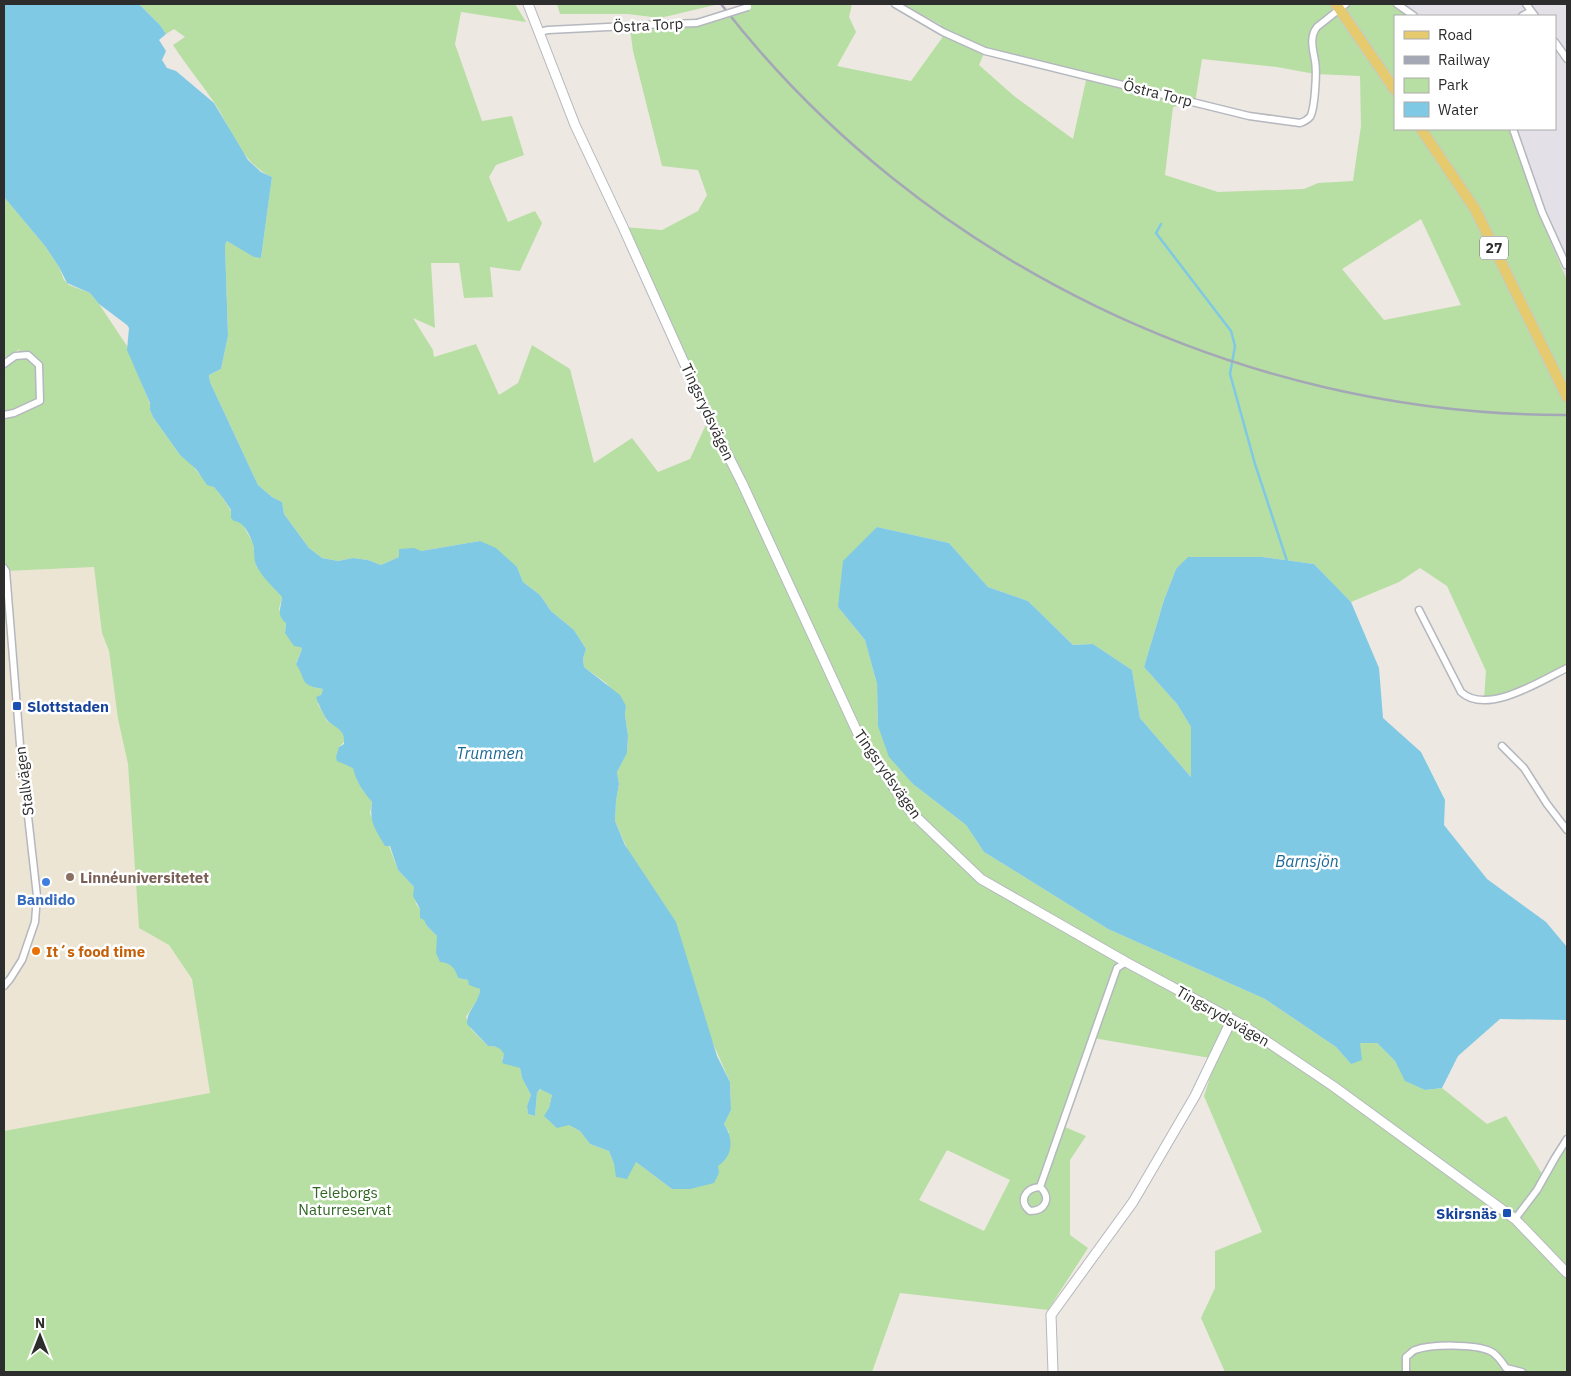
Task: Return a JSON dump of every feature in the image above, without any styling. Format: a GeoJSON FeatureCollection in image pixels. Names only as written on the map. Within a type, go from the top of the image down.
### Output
{"type":"FeatureCollection","features":[{"type":"Feature","properties":{"kind":"main road"},"geometry":{"type":"LineString","coordinates":[[1340,5],[1394,88]]}},
{"type":"Feature","properties":{"kind":"main road","name":"27"},"geometry":{"type":"LineString","coordinates":[[1422,130],[1475,210],[1567,397]]}},
{"type":"Feature","properties":{"kind":"street","name":"Tingsrydsvägen"},"geometry":{"type":"LineString","coordinates":[[528,4],[575,125],[709,418],[770,543],[860,738],[910,811],[981,879],[1126,962],[1232,1019],[1333,1086],[1516,1219],[1567,1273]]}},
{"type":"Feature","properties":{"kind":"street","name":"Östra Torp"},"geometry":{"type":"LineString","coordinates":[[895,4],[943,32],[985,51],[1250,116],[1300,123],[1306,121],[1311,116],[1313,107],[1316,63],[1312,53],[1314,32],[1340,5]]}},
{"type":"Feature","properties":{"kind":"street"},"geometry":{"type":"LineString","coordinates":[[1397,4],[1413,15]]}},
{"type":"Feature","properties":{"kind":"street"},"geometry":{"type":"LineString","coordinates":[[1526,4],[1533,14]]}},
{"type":"Feature","properties":{"kind":"street","name":"Östra Torp"},"geometry":{"type":"LineString","coordinates":[[539,32],[628,26],[630,29],[643,26],[698,23],[751,5]]}},
{"type":"Feature","properties":{"kind":"street"},"geometry":{"type":"LineString","coordinates":[[1556,43],[1567,59]]}},
{"type":"Feature","properties":{"kind":"street"},"geometry":{"type":"LineString","coordinates":[[1514,130],[1542,212],[1566,265]]}},
{"type":"Feature","properties":{"kind":"street"},"geometry":{"type":"LineString","coordinates":[[4,364],[15,356],[28,355],[39,365],[40,401],[14,413],[4,415]]}},
{"type":"Feature","properties":{"kind":"street","name":"Stallvägen"},"geometry":{"type":"LineString","coordinates":[[4,568],[6,571],[20,745],[37,896],[35,922],[22,960],[4,986]]}},
{"type":"Feature","properties":{"kind":"street"},"geometry":{"type":"LineString","coordinates":[[1419,610],[1455,682],[1465,696],[1495,700],[1503,698],[1567,668]]}},
{"type":"Feature","properties":{"kind":"street"},"geometry":{"type":"LineString","coordinates":[[1502,746],[1524,768],[1547,804],[1567,830]]}},
{"type":"Feature","properties":{"kind":"street"},"geometry":{"type":"LineString","coordinates":[[1040,1187],[1117,968],[1126,962]]}},
{"type":"Feature","properties":{"kind":"street"},"geometry":{"type":"LineString","coordinates":[[1053,1372],[1051,1315],[1132,1202],[1195,1096],[1232,1019]]}},
{"type":"Feature","properties":{"kind":"street"},"geometry":{"type":"LineString","coordinates":[[1516,1219],[1537,1190],[1567,1139]]}},
{"type":"Feature","properties":{"kind":"street"},"geometry":{"type":"LineString","coordinates":[[1406,1372],[1406,1357],[1414,1350],[1456,1346],[1491,1352],[1501,1360],[1506,1368],[1522,1372]]}},
{"type":"Feature","properties":{"kind":"shaded area"},"geometry":{"type":"Polygon","coordinates":[[[1395,4],[1567,4],[1567,280],[1545,229],[1509,130],[1556,130],[1556,15],[1410,15],[1395,4]]]}},
{"type":"Feature","properties":{"kind":"shaded area","name":"Linnéuniversitetet"},"geometry":{"type":"Polygon","coordinates":[[[94,567],[102,633],[109,651],[118,719],[128,764],[139,928],[169,945],[192,979],[211,1094],[4,1131],[4,568],[6,571],[94,567]]]}},
{"type":"Feature","properties":{"kind":"green space","name":"Teleborgs Naturreservat"},"geometry":{"type":"Polygon","coordinates":[[[139,4],[515,4],[526,22],[461,12],[455,44],[482,121],[512,116],[524,155],[496,165],[489,177],[508,222],[535,211],[542,223],[520,271],[490,267],[493,297],[464,298],[459,263],[431,263],[435,328],[413,318],[433,350],[434,357],[476,344],[499,395],[518,383],[532,345],[570,369],[594,463],[632,438],[658,472],[690,459],[709,418],[623,227],[662,230],[698,211],[707,195],[698,170],[662,166],[633,51],[630,29],[698,23],[754,4],[852,4],[849,17],[856,32],[837,66],[911,81],[942,38],[941,25],[902,4],[1395,4],[1410,15],[1394,15],[1394,130],[1509,130],[1545,229],[1567,280],[1567,668],[1503,698],[1484,699],[1486,671],[1447,586],[1420,568],[1399,582],[1351,602],[1314,564],[1262,557],[1176,569],[1164,600],[1144,667],[1177,704],[1191,727],[1192,778],[1140,718],[1132,670],[1093,644],[1073,645],[1028,601],[988,587],[949,543],[877,527],[838,607],[865,640],[877,684],[878,726],[913,784],[966,825],[984,852],[1108,929],[1265,999],[1336,1047],[1351,1064],[1360,1043],[1377,1043],[1395,1061],[1406,1081],[1425,1090],[1442,1088],[1487,1124],[1506,1116],[1544,1177],[1565,1142],[1567,1145],[1567,1372],[1225,1372],[1201,1318],[1215,1288],[1215,1251],[1262,1232],[1204,1096],[1216,1059],[1093,1038],[1058,1124],[1086,1136],[1070,1160],[1070,1235],[1088,1248],[1048,1310],[900,1293],[872,1372],[4,1372],[4,1131],[210,1093],[192,979],[169,945],[139,928],[128,764],[118,719],[109,651],[102,633],[94,567],[6,571],[4,568],[4,364],[15,356],[20,349],[4,358],[4,197],[45,246],[59,267],[64,280],[69,285],[90,293],[99,304],[127,346],[150,404],[153,417],[180,455],[191,463],[199,474],[214,487],[237,521],[243,525],[253,543],[256,566],[282,597],[279,609],[286,623],[285,633],[302,649],[296,663],[308,684],[323,689],[318,704],[327,721],[337,726],[342,732],[345,741],[339,747],[350,765],[354,768],[358,782],[372,802],[370,814],[389,846],[398,870],[414,887],[416,904],[427,926],[437,936],[438,958],[453,968],[458,978],[468,980],[480,989],[479,997],[466,1017],[471,1029],[488,1046],[500,1048],[505,1054],[502,1059],[520,1068],[522,1078],[531,1095],[527,1106],[528,1114],[535,1116],[537,1093],[541,1089],[552,1095],[549,1108],[569,1125],[580,1131],[590,1144],[609,1151],[614,1164],[636,1162],[672,1189],[718,1166],[729,1132],[724,1124],[731,1110],[730,1082],[615,821],[619,784],[617,772],[627,752],[626,706],[606,683],[584,667],[583,658],[586,649],[574,630],[551,611],[540,595],[523,582],[517,567],[480,541],[421,551],[399,550],[399,557],[381,565],[368,560],[353,558],[338,561],[322,558],[309,548],[284,514],[282,502],[272,497],[258,485],[210,382],[209,375],[221,369],[228,336],[225,245],[227,241],[261,258],[272,177],[262,171],[245,154],[214,102],[173,45],[185,37],[174,29],[166,34],[160,25],[139,4]],[[985,51],[979,65],[1014,96],[1073,139],[1087,76],[985,51]],[[1202,59],[1195,103],[1173,107],[1165,175],[1218,192],[1304,189],[1318,183],[1353,181],[1361,126],[1360,76],[1315,74],[1277,67],[1202,59]],[[1421,219],[1342,269],[1384,320],[1461,305],[1421,219]],[[947,1150],[919,1200],[984,1231],[1010,1180],[947,1150]]]}},
{"type":"Feature","properties":{"kind":"green space"},"geometry":{"type":"Polygon","coordinates":[[[557,4],[719,4],[660,18],[628,14],[560,14],[557,4]]]}},
{"type":"Feature","properties":{"kind":"water","name":"Trummen"},"geometry":{"type":"Polygon","coordinates":[[[4,4],[139,4],[160,25],[166,34],[159,40],[166,51],[162,60],[167,68],[176,71],[214,103],[248,160],[261,172],[272,177],[261,258],[254,257],[227,241],[225,245],[228,336],[221,369],[209,375],[210,382],[258,485],[272,497],[282,502],[284,514],[309,548],[322,558],[338,561],[353,558],[368,560],[381,565],[399,557],[399,549],[414,548],[421,551],[480,541],[496,548],[517,567],[523,582],[540,595],[551,611],[574,630],[586,649],[583,658],[584,667],[620,695],[626,706],[625,715],[628,736],[627,753],[617,772],[619,784],[615,821],[625,845],[676,922],[717,1056],[730,1082],[731,1110],[724,1124],[729,1135],[730,1147],[727,1157],[718,1166],[719,1173],[714,1183],[690,1189],[672,1189],[636,1162],[627,1179],[616,1177],[609,1151],[590,1144],[580,1131],[569,1125],[557,1128],[544,1116],[549,1108],[552,1095],[540,1089],[537,1093],[535,1116],[528,1114],[527,1106],[531,1095],[522,1078],[520,1068],[502,1063],[504,1054],[501,1050],[488,1046],[467,1024],[467,1019],[478,998],[480,989],[469,985],[468,980],[458,978],[452,967],[440,962],[436,953],[437,936],[424,920],[420,918],[420,909],[413,896],[414,887],[398,870],[390,846],[385,846],[378,835],[371,815],[372,802],[360,786],[353,768],[337,761],[336,757],[339,747],[344,744],[343,736],[340,730],[327,720],[320,707],[316,697],[321,695],[323,689],[307,684],[296,664],[302,649],[294,646],[285,633],[286,623],[280,614],[282,597],[265,579],[257,567],[253,544],[248,533],[244,526],[231,518],[231,510],[223,498],[214,487],[207,485],[196,469],[180,455],[153,417],[150,403],[127,350],[129,328],[127,325],[99,304],[90,293],[67,283],[45,246],[4,197],[4,4]]]}},
{"type":"Feature","properties":{"kind":"water","name":"Barnsjön"},"geometry":{"type":"Polygon","coordinates":[[[877,527],[949,543],[988,587],[1028,601],[1073,645],[1093,644],[1132,670],[1140,718],[1191,777],[1191,727],[1177,704],[1144,667],[1164,600],[1176,569],[1188,557],[1262,557],[1314,564],[1351,602],[1379,668],[1383,718],[1421,752],[1445,800],[1444,825],[1487,879],[1546,922],[1567,947],[1567,1020],[1500,1019],[1458,1056],[1442,1088],[1425,1090],[1405,1081],[1395,1061],[1377,1043],[1360,1043],[1362,1060],[1351,1064],[1336,1047],[1265,999],[1108,929],[984,852],[966,825],[913,784],[889,757],[878,726],[877,684],[865,640],[838,607],[843,561],[877,527]]]}},
{"type":"Feature","properties":{"kind":"waterway"},"geometry":{"type":"LineString","coordinates":[[1161,224],[1156,233],[1231,331],[1235,346],[1230,374],[1255,464],[1287,561]]}},
{"type":"Feature","properties":{"kind":"railway"},"geometry":{"type":"LineString","coordinates":[[721,4],[801,96],[891,177],[990,248],[1097,307],[1209,353],[1326,387],[1446,408],[1567,415]]}},
{"type":"Feature","properties":{"kind":"place","name":"Slottstaden"},"geometry":{"type":"Point","coordinates":[17,706]}},
{"type":"Feature","properties":{"kind":"place","name":"Linnéuniversitetet"},"geometry":{"type":"Point","coordinates":[70,877]}},
{"type":"Feature","properties":{"kind":"place","name":"Bandido"},"geometry":{"type":"Point","coordinates":[46,882]}},
{"type":"Feature","properties":{"kind":"place","name":"It´s food time"},"geometry":{"type":"Point","coordinates":[36,951]}},
{"type":"Feature","properties":{"kind":"place","name":"Skirsnäs"},"geometry":{"type":"Point","coordinates":[1507,1213]}}]}
